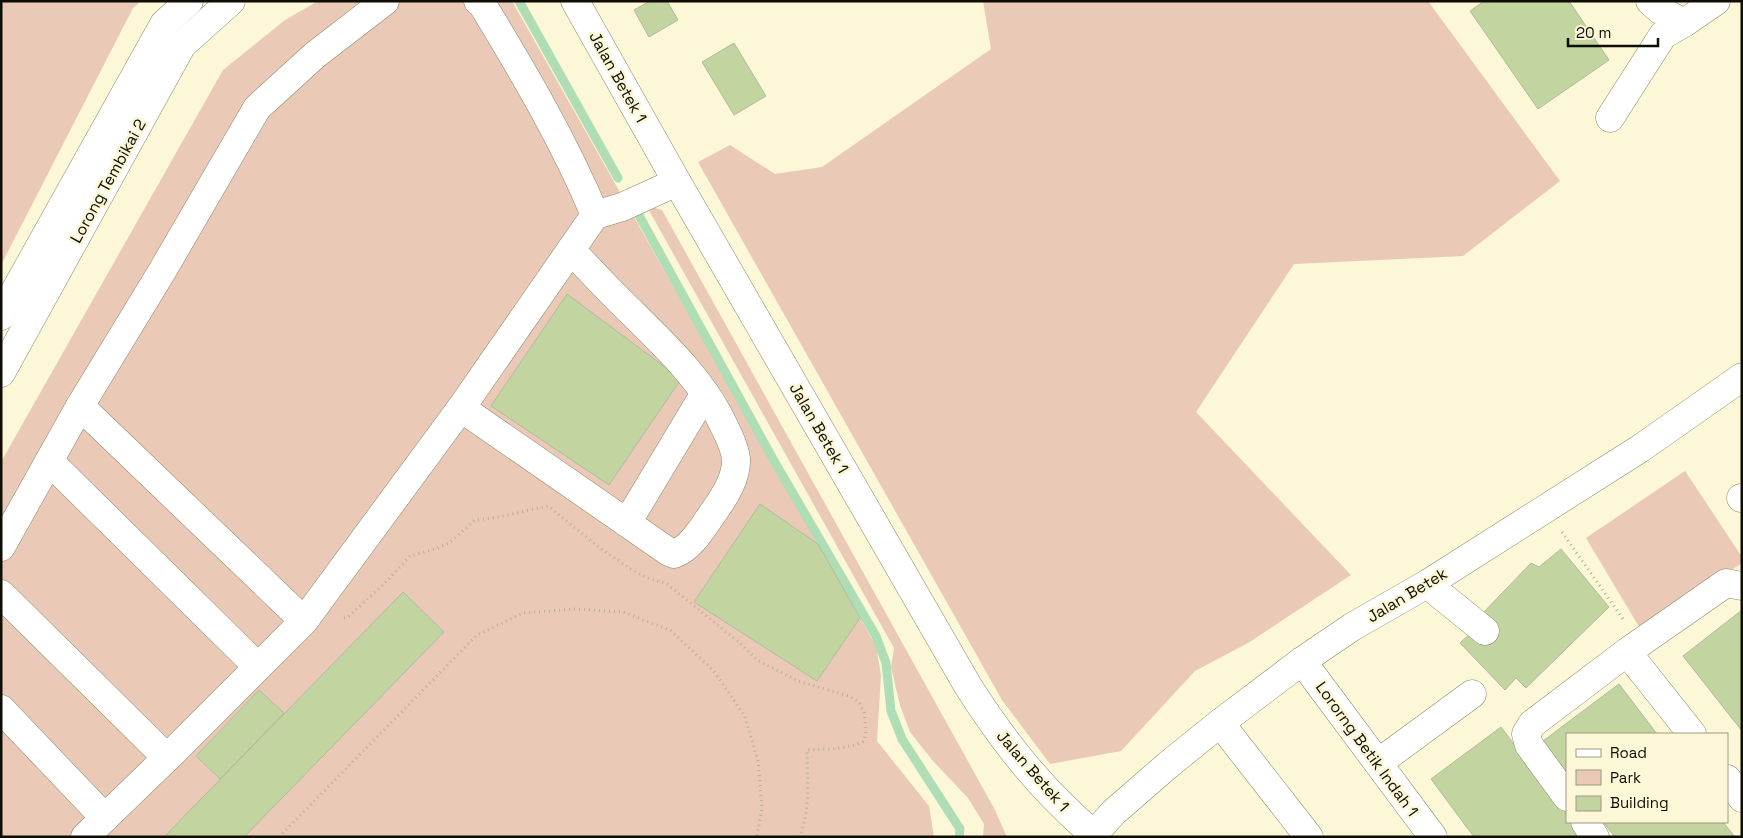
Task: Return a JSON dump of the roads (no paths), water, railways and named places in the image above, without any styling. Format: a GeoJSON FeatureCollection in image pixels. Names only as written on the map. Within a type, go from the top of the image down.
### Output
{"type":"FeatureCollection","features":[{"type":"Feature","properties":{"kind":"street","name":"Lorong Tembikai 2"},"geometry":{"type":"LineString","coordinates":[[1,316],[164,24],[189,1]]}},
{"type":"Feature","properties":{"kind":"street","name":"Lorong Tembikai 2"},"geometry":{"type":"LineString","coordinates":[[1,373],[182,45],[231,1]]}},
{"type":"Feature","properties":{"kind":"street"},"geometry":{"type":"LineString","coordinates":[[1,547],[80,406],[256,108],[315,55],[385,1]]}},
{"type":"Feature","properties":{"kind":"street"},"geometry":{"type":"LineString","coordinates":[[478,1],[482,4],[501,35],[553,125],[579,176],[595,215]]}},
{"type":"Feature","properties":{"kind":"street","name":"Jalan Betek 1"},"geometry":{"type":"LineString","coordinates":[[575,1],[677,182],[968,686],[992,723],[1024,765],[1092,835]]}},
{"type":"Feature","properties":{"kind":"street"},"geometry":{"type":"LineString","coordinates":[[1650,1],[1660,10],[1684,23]]}},
{"type":"Feature","properties":{"kind":"street"},"geometry":{"type":"LineString","coordinates":[[1610,118],[1664,35],[1716,1]]}},
{"type":"Feature","properties":{"kind":"street"},"geometry":{"type":"LineString","coordinates":[[85,837],[304,621],[461,408],[595,215],[622,207],[677,182]]}},
{"type":"Feature","properties":{"kind":"street"},"geometry":{"type":"LineString","coordinates":[[461,408],[658,545],[674,554],[685,548],[723,499],[734,474],[736,458],[730,438],[716,408],[688,372],[661,342],[571,250]]}},
{"type":"Feature","properties":{"kind":"street","name":"Jalan Betek"},"geometry":{"type":"LineString","coordinates":[[1092,835],[1114,812],[1220,723],[1302,661],[1352,627],[1427,584],[1546,509],[1679,422],[1742,376]]}},
{"type":"Feature","properties":{"kind":"street"},"geometry":{"type":"LineString","coordinates":[[627,523],[705,393]]}},
{"type":"Feature","properties":{"kind":"street"},"geometry":{"type":"LineString","coordinates":[[80,406],[304,621]]}},
{"type":"Feature","properties":{"kind":"street"},"geometry":{"type":"LineString","coordinates":[[49,461],[258,667]]}},
{"type":"Feature","properties":{"kind":"street"},"geometry":{"type":"LineString","coordinates":[[1566,796],[1529,745],[1526,734],[1532,724],[1627,652],[1726,583],[1742,586]]}},
{"type":"Feature","properties":{"kind":"street"},"geometry":{"type":"LineString","coordinates":[[1427,584],[1485,631]]}},
{"type":"Feature","properties":{"kind":"street"},"geometry":{"type":"LineString","coordinates":[[1,594],[167,758]]}},
{"type":"Feature","properties":{"kind":"street"},"geometry":{"type":"LineString","coordinates":[[1627,652],[1691,733]]}},
{"type":"Feature","properties":{"kind":"street","name":"Lororng Betik Indah 1"},"geometry":{"type":"LineString","coordinates":[[1302,661],[1432,837]]}},
{"type":"Feature","properties":{"kind":"street"},"geometry":{"type":"LineString","coordinates":[[1378,763],[1472,694]]}},
{"type":"Feature","properties":{"kind":"street"},"geometry":{"type":"LineString","coordinates":[[1,708],[105,818]]}},
{"type":"Feature","properties":{"kind":"street"},"geometry":{"type":"LineString","coordinates":[[1220,723],[1309,837]]}},
{"type":"Feature","properties":{"kind":"street"},"geometry":{"type":"LineString","coordinates":[[1728,780],[1742,798]]}},
{"type":"Feature","properties":{"kind":"street"},"geometry":{"type":"LineString","coordinates":[[1586,823],[1595,837]]}},
{"type":"Feature","properties":{"kind":"waterway"},"geometry":{"type":"LineString","coordinates":[[519,1],[618,178]]}},
{"type":"Feature","properties":{"kind":"waterway"},"geometry":{"type":"LineString","coordinates":[[636,210],[773,459],[876,636],[886,663],[891,711],[902,739],[960,829],[959,837]]}}]}
